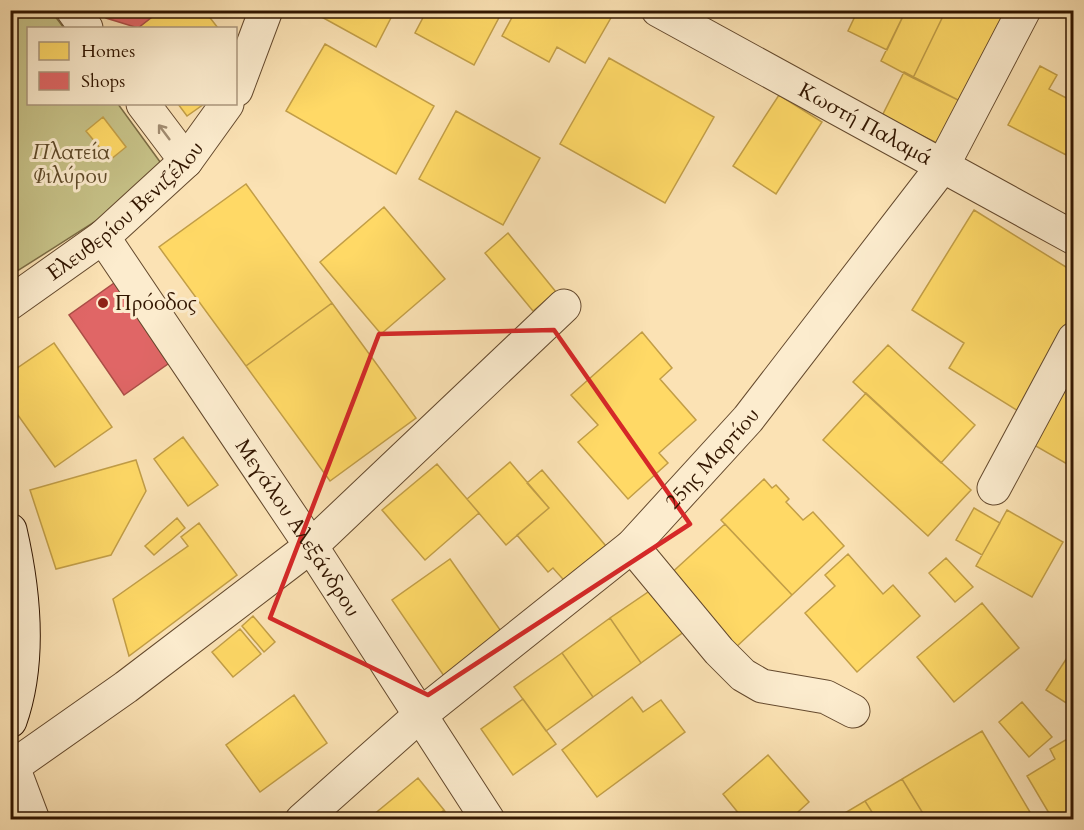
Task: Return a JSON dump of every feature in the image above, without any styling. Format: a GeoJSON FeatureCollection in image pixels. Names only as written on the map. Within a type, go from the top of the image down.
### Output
{"type":"FeatureCollection","features":[{"type":"Feature","properties":{"kind":"street"},"geometry":{"type":"LineString","coordinates":[[73,10],[85,27]]}},
{"type":"Feature","properties":{"kind":"street"},"geometry":{"type":"LineString","coordinates":[[237,87],[266,10]]}},
{"type":"Feature","properties":{"kind":"street","name":"Κωστή Παλαμά"},"geometry":{"type":"LineString","coordinates":[[658,10],[1074,238]]}},
{"type":"Feature","properties":{"kind":"street","name":"25ης Μαρτίου"},"geometry":{"type":"LineString","coordinates":[[302,819],[419,716],[632,546],[748,419],[942,167],[1024,10]]}},
{"type":"Feature","properties":{"kind":"street"},"geometry":{"type":"LineString","coordinates":[[144,105],[186,161]]}},
{"type":"Feature","properties":{"kind":"street","name":"Ελευθερίου Βενιζέλου"},"geometry":{"type":"LineString","coordinates":[[10,303],[103,237],[186,161],[226,105]]}},
{"type":"Feature","properties":{"kind":"street","name":"Μεγάλου Αλεξάνδρου"},"geometry":{"type":"LineString","coordinates":[[103,237],[311,546],[419,716],[488,819]]}},
{"type":"Feature","properties":{"kind":"street"},"geometry":{"type":"LineString","coordinates":[[33,819],[13,762],[126,687],[311,546],[564,306]]}},
{"type":"Feature","properties":{"kind":"street"},"geometry":{"type":"LineString","coordinates":[[994,488],[1074,339]]}},
{"type":"Feature","properties":{"kind":"street"},"geometry":{"type":"LineString","coordinates":[[10,530],[22,594],[22,661],[20,688],[10,722]]}},
{"type":"Feature","properties":{"kind":"street"},"geometry":{"type":"LineString","coordinates":[[632,546],[719,651],[743,675],[762,686],[826,697],[853,711]]}},
{"type":"Feature","properties":{"kind":"highlighted area"},"geometry":{"type":"Polygon","coordinates":[[[554,330],[690,524],[428,695],[270,618],[379,334],[554,330]]]}},
{"type":"Feature","properties":{"kind":"green space","name":"Πλατεία Φιλύρου"},"geometry":{"type":"Polygon","coordinates":[[[11,11],[51,11],[63,27],[27,27],[27,105],[119,105],[163,166],[107,214],[11,275],[11,11]]]}},
{"type":"Feature","properties":{"kind":"building: Homes"},"geometry":{"type":"Polygon","coordinates":[[[161,10],[204,10],[217,27],[139,27],[161,10]]]}},
{"type":"Feature","properties":{"kind":"building: Homes"},"geometry":{"type":"Polygon","coordinates":[[[309,10],[395,10],[376,47],[309,10]]]}},
{"type":"Feature","properties":{"kind":"building: Homes"},"geometry":{"type":"Polygon","coordinates":[[[427,10],[503,10],[474,65],[415,33],[427,10]]]}},
{"type":"Feature","properties":{"kind":"building: Homes"},"geometry":{"type":"Polygon","coordinates":[[[516,10],[603,10],[612,16],[585,63],[557,47],[549,62],[502,36],[516,10]]]}},
{"type":"Feature","properties":{"kind":"building: Homes"},"geometry":{"type":"Polygon","coordinates":[[[858,10],[906,10],[887,50],[848,31],[858,10]]]}},
{"type":"Feature","properties":{"kind":"building: Homes"},"geometry":{"type":"Polygon","coordinates":[[[906,10],[946,10],[913,78],[881,61],[906,10]]]}},
{"type":"Feature","properties":{"kind":"building: Homes"},"geometry":{"type":"Polygon","coordinates":[[[946,10],[1012,10],[966,104],[913,78],[946,10]]]}},
{"type":"Feature","properties":{"kind":"building: Homes"},"geometry":{"type":"Polygon","coordinates":[[[325,44],[434,106],[396,174],[286,111],[325,44]]]}},
{"type":"Feature","properties":{"kind":"building: Homes"},"geometry":{"type":"Polygon","coordinates":[[[609,58],[714,117],[665,203],[560,144],[609,58]]]}},
{"type":"Feature","properties":{"kind":"building: Homes"},"geometry":{"type":"Polygon","coordinates":[[[1040,66],[1057,75],[1049,89],[1074,102],[1074,159],[1008,125],[1040,66]]]}},
{"type":"Feature","properties":{"kind":"building: Homes"},"geometry":{"type":"Polygon","coordinates":[[[904,72],[966,104],[945,147],[882,116],[904,72]]]}},
{"type":"Feature","properties":{"kind":"building: Homes"},"geometry":{"type":"Polygon","coordinates":[[[779,95],[822,122],[776,194],[733,166],[779,95]]]}},
{"type":"Feature","properties":{"kind":"building: Homes"},"geometry":{"type":"Polygon","coordinates":[[[179,105],[203,105],[187,116],[179,105]]]}},
{"type":"Feature","properties":{"kind":"building: Homes"},"geometry":{"type":"Polygon","coordinates":[[[456,111],[540,158],[503,225],[419,179],[456,111]]]}},
{"type":"Feature","properties":{"kind":"building: Homes"},"geometry":{"type":"Polygon","coordinates":[[[103,117],[126,147],[110,160],[86,131],[103,117]]]}},
{"type":"Feature","properties":{"kind":"building: Homes"},"geometry":{"type":"Polygon","coordinates":[[[246,184],[332,303],[246,366],[159,247],[246,184]]]}},
{"type":"Feature","properties":{"kind":"building: Homes"},"geometry":{"type":"Polygon","coordinates":[[[384,207],[445,279],[381,334],[320,262],[384,207]]]}},
{"type":"Feature","properties":{"kind":"building: Homes"},"geometry":{"type":"Polygon","coordinates":[[[974,210],[1074,272],[1074,326],[1020,412],[949,368],[964,343],[912,310],[974,210]]]}},
{"type":"Feature","properties":{"kind":"building: Homes"},"geometry":{"type":"Polygon","coordinates":[[[508,233],[556,292],[533,311],[485,253],[508,233]]]}},
{"type":"Feature","properties":{"kind":"building: Homes"},"geometry":{"type":"Polygon","coordinates":[[[332,303],[416,418],[330,481],[246,366],[332,303]]]}},
{"type":"Feature","properties":{"kind":"building: Homes"},"geometry":{"type":"Polygon","coordinates":[[[642,332],[672,368],[660,379],[696,420],[659,453],[668,463],[628,499],[578,442],[598,425],[571,395],[642,332]]]}},
{"type":"Feature","properties":{"kind":"building: Homes"},"geometry":{"type":"Polygon","coordinates":[[[54,343],[112,427],[55,467],[10,404],[10,373],[54,343]]]}},
{"type":"Feature","properties":{"kind":"building: Homes"},"geometry":{"type":"Polygon","coordinates":[[[888,345],[975,425],[941,463],[853,382],[888,345]]]}},
{"type":"Feature","properties":{"kind":"building: Homes"},"geometry":{"type":"Polygon","coordinates":[[[1074,375],[1074,468],[1034,445],[1074,375]]]}},
{"type":"Feature","properties":{"kind":"building: Homes"},"geometry":{"type":"Polygon","coordinates":[[[866,393],[971,490],[928,536],[823,440],[866,393]]]}},
{"type":"Feature","properties":{"kind":"building: Homes"},"geometry":{"type":"Polygon","coordinates":[[[183,437],[218,485],[188,506],[154,459],[183,437]]]}},
{"type":"Feature","properties":{"kind":"building: Homes"},"geometry":{"type":"Polygon","coordinates":[[[136,460],[146,491],[111,555],[56,569],[30,490],[136,460]]]}},
{"type":"Feature","properties":{"kind":"building: Homes"},"geometry":{"type":"Polygon","coordinates":[[[510,462],[549,508],[506,545],[467,499],[510,462]]]}},
{"type":"Feature","properties":{"kind":"building: Homes"},"geometry":{"type":"Polygon","coordinates":[[[437,464],[479,513],[425,560],[382,510],[437,464]]]}},
{"type":"Feature","properties":{"kind":"building: Homes"},"geometry":{"type":"Polygon","coordinates":[[[542,470],[611,552],[570,587],[553,568],[548,572],[517,535],[549,508],[527,483],[542,470]]]}},
{"type":"Feature","properties":{"kind":"building: Homes"},"geometry":{"type":"Polygon","coordinates":[[[764,479],[772,488],[776,485],[789,499],[786,502],[803,520],[813,512],[844,546],[792,595],[721,520],[764,479]]]}},
{"type":"Feature","properties":{"kind":"building: Homes"},"geometry":{"type":"Polygon","coordinates":[[[974,508],[1000,523],[982,555],[956,540],[974,508]]]}},
{"type":"Feature","properties":{"kind":"building: Homes"},"geometry":{"type":"Polygon","coordinates":[[[1007,510],[1063,542],[1032,597],[976,566],[1007,510]]]}},
{"type":"Feature","properties":{"kind":"building: Homes"},"geometry":{"type":"Polygon","coordinates":[[[177,518],[185,528],[154,555],[145,546],[177,518]]]}},
{"type":"Feature","properties":{"kind":"building: Homes"},"geometry":{"type":"Polygon","coordinates":[[[199,523],[237,575],[129,656],[113,599],[188,546],[181,537],[199,523]]]}},
{"type":"Feature","properties":{"kind":"building: Homes"},"geometry":{"type":"Polygon","coordinates":[[[725,524],[792,595],[734,649],[667,577],[725,524]]]}},
{"type":"Feature","properties":{"kind":"building: Homes"},"geometry":{"type":"Polygon","coordinates":[[[848,554],[883,594],[893,585],[920,616],[857,672],[805,613],[835,586],[825,575],[848,554]]]}},
{"type":"Feature","properties":{"kind":"building: Homes"},"geometry":{"type":"Polygon","coordinates":[[[946,558],[973,587],[955,602],[929,573],[946,558]]]}},
{"type":"Feature","properties":{"kind":"building: Homes"},"geometry":{"type":"Polygon","coordinates":[[[450,559],[503,634],[444,676],[392,600],[450,559]]]}},
{"type":"Feature","properties":{"kind":"building: Homes"},"geometry":{"type":"Polygon","coordinates":[[[654,588],[685,631],[641,663],[610,618],[654,588]]]}},
{"type":"Feature","properties":{"kind":"building: Homes"},"geometry":{"type":"Polygon","coordinates":[[[982,603],[1019,648],[954,702],[917,657],[982,603]]]}},
{"type":"Feature","properties":{"kind":"building: Homes"},"geometry":{"type":"Polygon","coordinates":[[[253,616],[275,642],[264,652],[242,626],[253,616]]]}},
{"type":"Feature","properties":{"kind":"building: Homes"},"geometry":{"type":"Polygon","coordinates":[[[610,618],[641,663],[593,697],[562,653],[610,618]]]}},
{"type":"Feature","properties":{"kind":"building: Homes"},"geometry":{"type":"Polygon","coordinates":[[[240,629],[261,654],[233,677],[212,652],[240,629]]]}},
{"type":"Feature","properties":{"kind":"building: Homes"},"geometry":{"type":"Polygon","coordinates":[[[1074,647],[1074,708],[1046,690],[1074,647]]]}},
{"type":"Feature","properties":{"kind":"building: Homes"},"geometry":{"type":"Polygon","coordinates":[[[562,653],[593,697],[546,731],[514,687],[562,653]]]}},
{"type":"Feature","properties":{"kind":"building: Homes"},"geometry":{"type":"Polygon","coordinates":[[[294,695],[327,743],[260,792],[226,745],[294,695]]]}},
{"type":"Feature","properties":{"kind":"building: Homes"},"geometry":{"type":"Polygon","coordinates":[[[632,697],[643,712],[661,700],[685,732],[597,797],[562,750],[632,697]]]}},
{"type":"Feature","properties":{"kind":"building: Homes"},"geometry":{"type":"Polygon","coordinates":[[[523,699],[556,744],[513,775],[481,729],[523,699]]]}},
{"type":"Feature","properties":{"kind":"building: Homes"},"geometry":{"type":"Polygon","coordinates":[[[1022,702],[1052,737],[1029,757],[999,722],[1022,702]]]}},
{"type":"Feature","properties":{"kind":"building: Homes"},"geometry":{"type":"Polygon","coordinates":[[[982,731],[1030,812],[1018,820],[927,820],[902,779],[982,731]]]}},
{"type":"Feature","properties":{"kind":"building: Homes"},"geometry":{"type":"Polygon","coordinates":[[[1074,735],[1074,816],[1067,820],[1053,820],[1027,776],[1055,759],[1050,749],[1074,735]]]}},
{"type":"Feature","properties":{"kind":"building: Homes"},"geometry":{"type":"Polygon","coordinates":[[[768,755],[809,802],[789,820],[744,820],[723,794],[768,755]]]}},
{"type":"Feature","properties":{"kind":"building: Homes"},"geometry":{"type":"Polygon","coordinates":[[[418,778],[444,810],[432,820],[367,820],[418,778]]]}},
{"type":"Feature","properties":{"kind":"building: Homes"},"geometry":{"type":"Polygon","coordinates":[[[902,779],[927,820],[877,820],[865,801],[902,779]]]}},
{"type":"Feature","properties":{"kind":"building: Homes"},"geometry":{"type":"Polygon","coordinates":[[[865,801],[877,820],[833,820],[865,801]]]}},
{"type":"Feature","properties":{"kind":"building: Homes"},"geometry":{"type":"Polygon","coordinates":[[[444,810],[451,820],[432,820],[444,810]]]}},
{"type":"Feature","properties":{"kind":"building: Shops"},"geometry":{"type":"Polygon","coordinates":[[[101,10],[161,10],[139,27],[106,18],[101,10]]]}},
{"type":"Feature","properties":{"kind":"building: Shops"},"geometry":{"type":"Polygon","coordinates":[[[124,276],[175,359],[124,395],[69,315],[124,276]]]}},
{"type":"Feature","properties":{"kind":"place","name":"Πρόοδος"},"geometry":{"type":"Point","coordinates":[103,303]}}]}
